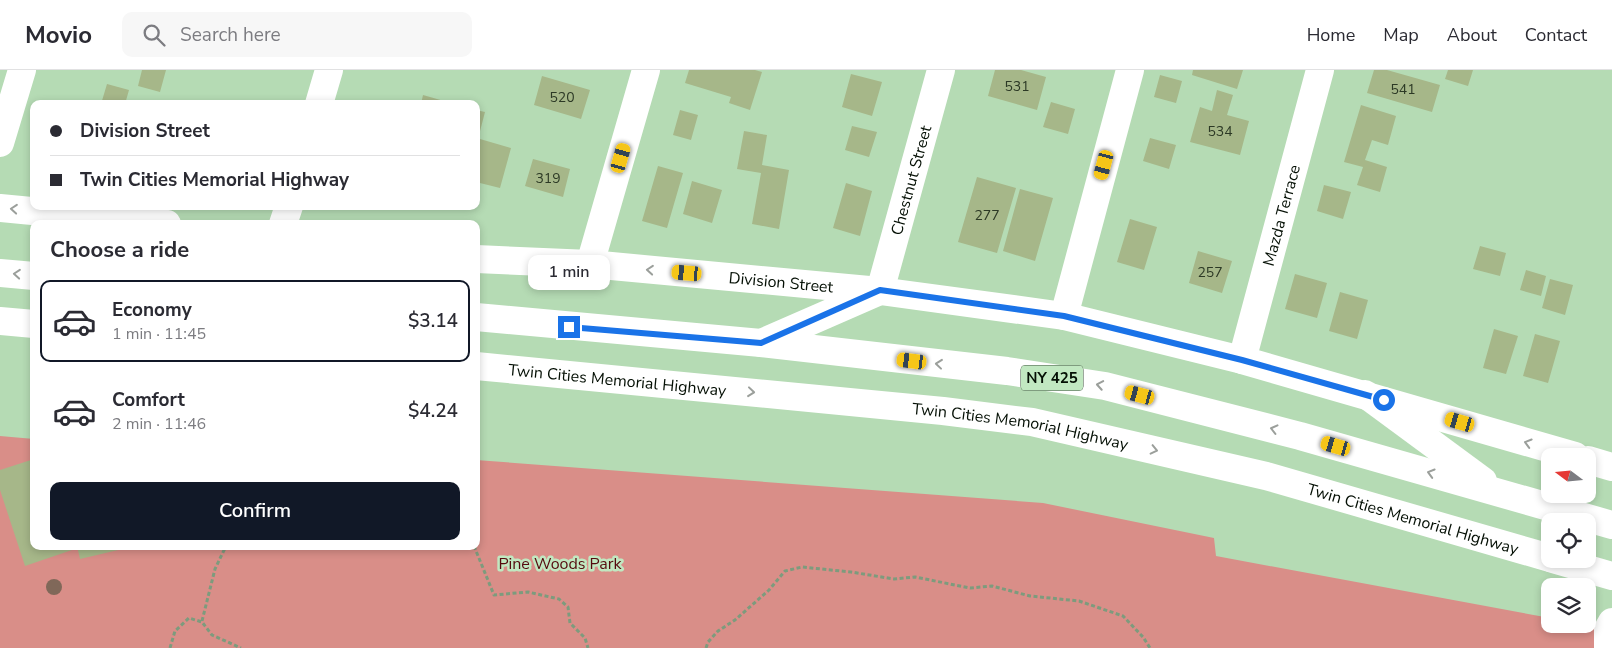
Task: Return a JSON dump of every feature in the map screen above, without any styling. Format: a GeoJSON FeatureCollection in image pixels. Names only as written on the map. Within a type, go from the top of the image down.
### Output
{"type":"FeatureCollection","features":[{"type":"Feature","properties":{"kind":"main road"},"geometry":{"type":"LineString","coordinates":[[0,143],[22,70]]}},
{"type":"Feature","properties":{"kind":"main road"},"geometry":{"type":"LineString","coordinates":[[320,100],[329,70]]}},
{"type":"Feature","properties":{"kind":"main road"},"geometry":{"type":"LineString","coordinates":[[590,264],[646,70]]}},
{"type":"Feature","properties":{"kind":"main road","name":"Chestnut Street"},"geometry":{"type":"LineString","coordinates":[[880,290],[941,70]]}},
{"type":"Feature","properties":{"kind":"main road"},"geometry":{"type":"LineString","coordinates":[[1064,316],[1130,70]]}},
{"type":"Feature","properties":{"kind":"main road","name":"Mazda Terrace"},"geometry":{"type":"LineString","coordinates":[[1242,360],[1320,70]]}},
{"type":"Feature","properties":{"kind":"main road"},"geometry":{"type":"LineString","coordinates":[[0,208],[125,220]]}},
{"type":"Feature","properties":{"kind":"main road","name":"Division Street"},"geometry":{"type":"LineString","coordinates":[[480,259],[590,264],[880,290],[1064,316],[1242,360],[1548,448]]}},
{"type":"Feature","properties":{"kind":"main road"},"geometry":{"type":"LineString","coordinates":[[0,273],[30,276]]}},
{"type":"Feature","properties":{"kind":"main road"},"geometry":{"type":"LineString","coordinates":[[761,343],[880,290]]}},
{"type":"Feature","properties":{"kind":"main road","name":"NY 425"},"geometry":{"type":"LineString","coordinates":[[480,318],[761,343],[1007,371],[1105,386],[1300,436],[1612,525]]}},
{"type":"Feature","properties":{"kind":"main road"},"geometry":{"type":"LineString","coordinates":[[0,321],[30,324]]}},
{"type":"Feature","properties":{"kind":"main road","name":"Twin Cities Memorial Highway"},"geometry":{"type":"LineString","coordinates":[[480,366],[943,411],[1032,422],[1266,476],[1541,555]]}},
{"type":"Feature","properties":{"kind":"main road"},"geometry":{"type":"LineString","coordinates":[[1364,394],[1496,491]]}},
{"type":"Feature","properties":{"kind":"main road"},"geometry":{"type":"LineString","coordinates":[[1596,462],[1612,467]]}},
{"type":"Feature","properties":{"kind":"main road","name":"Twin Cities Memorial Highway"},"geometry":{"type":"LineString","coordinates":[[1585,568],[1612,576]]}},
{"type":"Feature","properties":{"kind":"main road"},"geometry":{"type":"LineString","coordinates":[[1608,648],[1608,629],[1612,622]]}},
{"type":"Feature","properties":{"kind":"path"},"geometry":{"type":"LineString","coordinates":[[202,622],[215,569],[224,550]]}},
{"type":"Feature","properties":{"kind":"path"},"geometry":{"type":"LineString","coordinates":[[476,550],[494,595],[528,592],[559,598],[568,607],[570,623],[585,638],[588,648]]}},
{"type":"Feature","properties":{"kind":"path"},"geometry":{"type":"LineString","coordinates":[[706,648],[708,642],[718,631],[735,620],[769,590],[785,571],[802,567],[894,579],[915,577],[970,588],[992,586],[1030,596],[1079,601],[1123,616],[1143,636],[1150,648]]}},
{"type":"Feature","properties":{"kind":"path"},"geometry":{"type":"LineString","coordinates":[[170,648],[175,631],[189,618],[202,622],[212,635],[241,648]]}},
{"type":"Feature","properties":{"kind":"green space","name":"Pine Woods Park"},"geometry":{"type":"Polygon","coordinates":[[[0,436],[30,439],[30,550],[480,550],[480,460],[1043,503],[1214,538],[1216,556],[1541,616],[1541,633],[1596,633],[1596,627],[1608,629],[1608,648],[0,648],[0,436]]]}},
{"type":"Feature","properties":{"kind":"building"},"geometry":{"type":"Polygon","coordinates":[[[142,70],[166,70],[160,92],[138,86],[142,70]]]}},
{"type":"Feature","properties":{"kind":"building"},"geometry":{"type":"Polygon","coordinates":[[[689,70],[755,70],[762,72],[750,110],[729,103],[731,97],[685,83],[689,70]]]}},
{"type":"Feature","properties":{"kind":"building"},"geometry":{"type":"Polygon","coordinates":[[[995,70],[1021,70],[1046,77],[1037,110],[988,96],[995,70]]]}},
{"type":"Feature","properties":{"kind":"building"},"geometry":{"type":"Polygon","coordinates":[[[1193,70],[1243,70],[1237,89],[1192,75],[1193,70]]]}},
{"type":"Feature","properties":{"kind":"building"},"geometry":{"type":"Polygon","coordinates":[[[1374,70],[1387,70],[1440,85],[1432,112],[1367,93],[1374,70]]]}},
{"type":"Feature","properties":{"kind":"building"},"geometry":{"type":"Polygon","coordinates":[[[1448,70],[1473,70],[1468,86],[1445,79],[1448,70]]]}},
{"type":"Feature","properties":{"kind":"building"},"geometry":{"type":"Polygon","coordinates":[[[851,74],[882,82],[872,116],[842,107],[851,74]]]}},
{"type":"Feature","properties":{"kind":"building"},"geometry":{"type":"Polygon","coordinates":[[[1160,75],[1182,81],[1176,103],[1154,97],[1160,75]]]}},
{"type":"Feature","properties":{"kind":"building"},"geometry":{"type":"Polygon","coordinates":[[[542,76],[590,90],[581,119],[534,105],[542,76]]]}},
{"type":"Feature","properties":{"kind":"building"},"geometry":{"type":"Polygon","coordinates":[[[107,84],[129,90],[126,100],[102,100],[107,84]]]}},
{"type":"Feature","properties":{"kind":"building"},"geometry":{"type":"Polygon","coordinates":[[[1217,90],[1233,95],[1227,115],[1249,121],[1240,155],[1190,142],[1200,107],[1212,111],[1217,90]]]}},
{"type":"Feature","properties":{"kind":"building"},"geometry":{"type":"Polygon","coordinates":[[[423,95],[440,100],[422,100],[423,95]]]}},
{"type":"Feature","properties":{"kind":"building"},"geometry":{"type":"Polygon","coordinates":[[[1051,102],[1075,109],[1068,134],[1043,127],[1051,102]]]}},
{"type":"Feature","properties":{"kind":"building"},"geometry":{"type":"Polygon","coordinates":[[[1361,105],[1396,116],[1388,145],[1372,140],[1365,160],[1387,167],[1380,192],[1357,185],[1363,167],[1344,162],[1361,105]]]}},
{"type":"Feature","properties":{"kind":"building"},"geometry":{"type":"Polygon","coordinates":[[[680,110],[698,115],[691,140],[673,135],[680,110]]]}},
{"type":"Feature","properties":{"kind":"building"},"geometry":{"type":"Polygon","coordinates":[[[480,111],[485,112],[480,131],[480,111]]]}},
{"type":"Feature","properties":{"kind":"building"},"geometry":{"type":"Polygon","coordinates":[[[852,126],[877,132],[869,157],[845,150],[852,126]]]}},
{"type":"Feature","properties":{"kind":"building"},"geometry":{"type":"Polygon","coordinates":[[[744,131],[767,135],[762,165],[789,170],[779,229],[752,224],[761,173],[737,169],[744,131]]]}},
{"type":"Feature","properties":{"kind":"building"},"geometry":{"type":"Polygon","coordinates":[[[1150,138],[1176,145],[1169,169],[1143,161],[1150,138]]]}},
{"type":"Feature","properties":{"kind":"building"},"geometry":{"type":"Polygon","coordinates":[[[480,139],[511,148],[500,188],[480,183],[480,139]]]}},
{"type":"Feature","properties":{"kind":"building"},"geometry":{"type":"Polygon","coordinates":[[[533,159],[570,169],[563,197],[525,186],[533,159]]]}},
{"type":"Feature","properties":{"kind":"building"},"geometry":{"type":"Polygon","coordinates":[[[658,166],[683,173],[667,228],[642,221],[658,166]]]}},
{"type":"Feature","properties":{"kind":"building"},"geometry":{"type":"Polygon","coordinates":[[[977,177],[1016,188],[997,253],[958,242],[977,177]]]}},
{"type":"Feature","properties":{"kind":"building"},"geometry":{"type":"Polygon","coordinates":[[[692,181],[722,190],[712,223],[683,214],[692,181]]]}},
{"type":"Feature","properties":{"kind":"building"},"geometry":{"type":"Polygon","coordinates":[[[846,183],[872,191],[860,236],[833,228],[846,183]]]}},
{"type":"Feature","properties":{"kind":"building"},"geometry":{"type":"Polygon","coordinates":[[[1324,185],[1351,192],[1343,219],[1317,211],[1324,185]]]}},
{"type":"Feature","properties":{"kind":"building"},"geometry":{"type":"Polygon","coordinates":[[[1020,189],[1053,198],[1035,261],[1003,251],[1020,189]]]}},
{"type":"Feature","properties":{"kind":"building"},"geometry":{"type":"Polygon","coordinates":[[[1130,219],[1157,227],[1144,270],[1117,262],[1130,219]]]}},
{"type":"Feature","properties":{"kind":"building"},"geometry":{"type":"Polygon","coordinates":[[[1480,246],[1506,253],[1500,276],[1473,269],[1480,246]]]}},
{"type":"Feature","properties":{"kind":"building"},"geometry":{"type":"Polygon","coordinates":[[[1198,251],[1232,261],[1222,293],[1189,283],[1198,251]]]}},
{"type":"Feature","properties":{"kind":"building"},"geometry":{"type":"Polygon","coordinates":[[[1526,270],[1546,276],[1541,296],[1520,290],[1526,270]]]}},
{"type":"Feature","properties":{"kind":"building"},"geometry":{"type":"Polygon","coordinates":[[[1295,274],[1327,283],[1317,318],[1285,309],[1295,274]]]}},
{"type":"Feature","properties":{"kind":"building"},"geometry":{"type":"Polygon","coordinates":[[[1550,279],[1573,285],[1565,315],[1542,308],[1550,279]]]}},
{"type":"Feature","properties":{"kind":"building"},"geometry":{"type":"Polygon","coordinates":[[[1340,292],[1368,300],[1357,339],[1329,331],[1340,292]]]}},
{"type":"Feature","properties":{"kind":"building"},"geometry":{"type":"Polygon","coordinates":[[[1494,329],[1518,336],[1506,374],[1483,368],[1494,329]]]}},
{"type":"Feature","properties":{"kind":"building"},"geometry":{"type":"Polygon","coordinates":[[[1535,334],[1560,341],[1548,383],[1523,376],[1535,334]]]}},
{"type":"Feature","properties":{"kind":"building"},"geometry":{"type":"Polygon","coordinates":[[[30,460],[30,550],[72,550],[25,566],[0,490],[0,470],[30,460]]]}},
{"type":"Feature","properties":{"kind":"building"},"geometry":{"type":"Polygon","coordinates":[[[78,550],[118,550],[80,559],[78,550]]]}},
{"type":"Feature","properties":{"kind":"route"},"geometry":{"type":"LineString","coordinates":[[569,327],[761,343],[880,290],[1064,316],[1242,360],[1384,400]]}}]}
